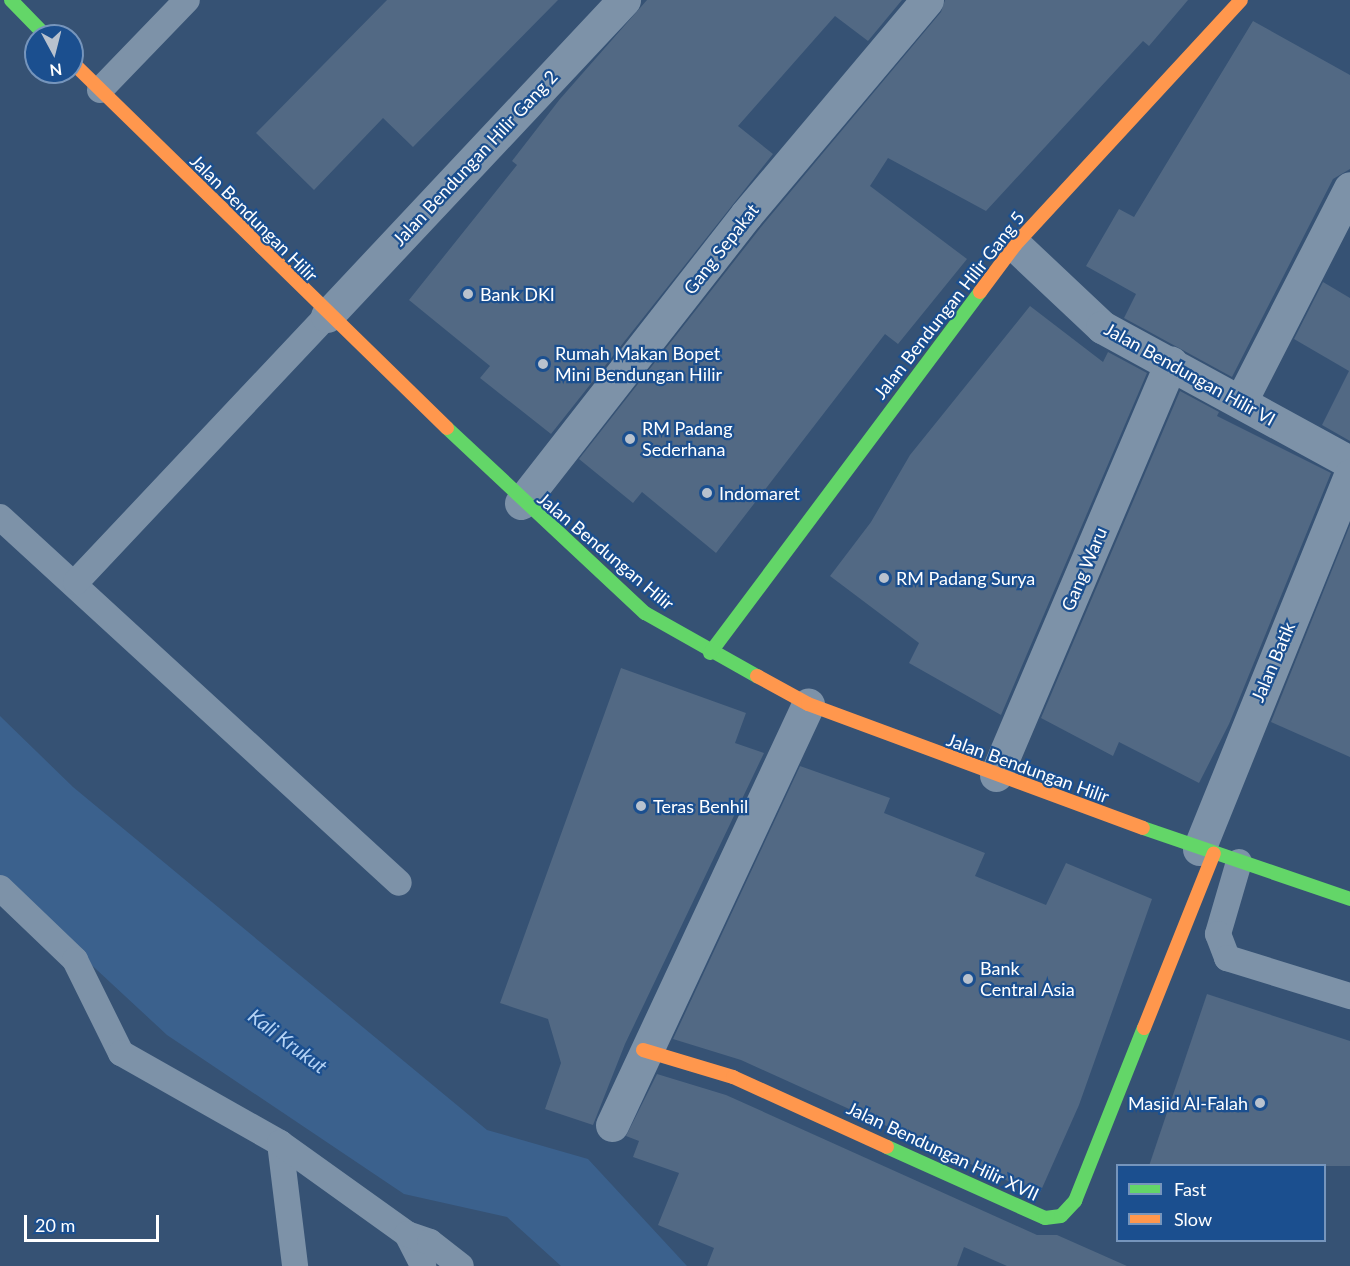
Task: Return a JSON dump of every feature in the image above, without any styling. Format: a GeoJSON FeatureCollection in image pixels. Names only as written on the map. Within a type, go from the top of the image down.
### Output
{"type":"FeatureCollection","features":[{"type":"Feature","properties":{"kind":"street"},"geometry":{"type":"LineString","coordinates":[[10,0],[34,24]]}},
{"type":"Feature","properties":{"kind":"street","name":"Jalan Bendungan Hilir Gang 2"},"geometry":{"type":"LineString","coordinates":[[327,316],[624,0]]}},
{"type":"Feature","properties":{"kind":"street","name":"Gang Sepakat"},"geometry":{"type":"LineString","coordinates":[[521,503],[746,215],[927,0]]}},
{"type":"Feature","properties":{"kind":"street","name":"Jalan Bendungan Hilir Gang 5"},"geometry":{"type":"LineString","coordinates":[[710,653],[1015,245],[1241,0]]}},
{"type":"Feature","properties":{"kind":"street","name":"Jalan Bendungan Hilir"},"geometry":{"type":"LineString","coordinates":[[84,74],[327,316],[521,503],[645,613],[710,653],[808,704],[996,776],[1350,899]]}},
{"type":"Feature","properties":{"kind":"street"},"geometry":{"type":"LineString","coordinates":[[1241,401],[1350,188]]}},
{"type":"Feature","properties":{"kind":"street","name":"Jalan Bendungan Hilir VI"},"geometry":{"type":"LineString","coordinates":[[1015,245],[1102,327],[1350,462]]}},
{"type":"Feature","properties":{"kind":"street","name":"Gang Waru"},"geometry":{"type":"LineString","coordinates":[[996,776],[1171,363]]}},
{"type":"Feature","properties":{"kind":"street","name":"Jalan Batik"},"geometry":{"type":"LineString","coordinates":[[1207,851],[1350,475]]}},
{"type":"Feature","properties":{"kind":"street"},"geometry":{"type":"LineString","coordinates":[[612,1125],[643,1050],[808,704]]}},
{"type":"Feature","properties":{"kind":"street","name":"Jalan Bendungan Hilir XVII"},"geometry":{"type":"LineString","coordinates":[[643,1050],[734,1077],[1045,1218],[1061,1216],[1075,1201],[1207,851]]}},
{"type":"Feature","properties":{"kind":"lane"},"geometry":{"type":"LineString","coordinates":[[100,90],[187,0]]}},
{"type":"Feature","properties":{"kind":"lane"},"geometry":{"type":"LineString","coordinates":[[76,582],[327,316]]}},
{"type":"Feature","properties":{"kind":"lane"},"geometry":{"type":"LineString","coordinates":[[0,517],[76,582],[399,883]]}},
{"type":"Feature","properties":{"kind":"lane"},"geometry":{"type":"LineString","coordinates":[[1239,862],[1218,934],[1227,958],[1350,996]]}},
{"type":"Feature","properties":{"kind":"lane"},"geometry":{"type":"LineString","coordinates":[[0,888],[75,960],[121,1053],[280,1143],[406,1234],[430,1242],[461,1266]]}},
{"type":"Feature","properties":{"kind":"lane"},"geometry":{"type":"LineString","coordinates":[[280,1143],[295,1266]]}},
{"type":"Feature","properties":{"kind":"lane"},"geometry":{"type":"LineString","coordinates":[[406,1234],[423,1266]]}},
{"type":"Feature","properties":{"kind":"water","name":"Kali Krukut"},"geometry":{"type":"Polygon","coordinates":[[[0,716],[73,787],[487,1130],[588,1159],[687,1266],[561,1266],[507,1217],[404,1194],[167,1035],[0,880],[0,716]]]}},
{"type":"Feature","properties":{"kind":"building"},"geometry":{"type":"Polygon","coordinates":[[[387,0],[558,0],[413,147],[383,118],[314,190],[256,133],[387,0]]]}},
{"type":"Feature","properties":{"kind":"building"},"geometry":{"type":"Polygon","coordinates":[[[647,0],[902,0],[868,41],[835,16],[738,126],[773,154],[551,434],[480,378],[490,366],[409,300],[517,165],[512,161],[560,99],[647,0]]]}},
{"type":"Feature","properties":{"kind":"building"},"geometry":{"type":"Polygon","coordinates":[[[945,0],[1188,0],[1149,46],[1143,41],[986,211],[888,158],[870,186],[967,259],[898,344],[885,334],[716,553],[642,492],[633,503],[579,459],[761,227],[941,12],[945,0]]]}},
{"type":"Feature","properties":{"kind":"building"},"geometry":{"type":"Polygon","coordinates":[[[1253,21],[1350,75],[1350,169],[1333,179],[1232,377],[1124,318],[1136,294],[1086,266],[1119,209],[1134,217],[1253,21]]]}},
{"type":"Feature","properties":{"kind":"building"},"geometry":{"type":"Polygon","coordinates":[[[1323,282],[1350,298],[1350,441],[1322,425],[1349,371],[1294,339],[1323,282]]]}},
{"type":"Feature","properties":{"kind":"building"},"geometry":{"type":"Polygon","coordinates":[[[1030,306],[1103,362],[1108,352],[1147,373],[1001,715],[909,663],[919,643],[830,576],[871,522],[910,455],[1030,306]]]}},
{"type":"Feature","properties":{"kind":"building"},"geometry":{"type":"Polygon","coordinates":[[[1180,391],[1219,412],[1217,416],[1331,473],[1229,724],[1199,783],[1119,742],[1113,756],[1041,718],[1180,391]]]}},
{"type":"Feature","properties":{"kind":"building"},"geometry":{"type":"Polygon","coordinates":[[[1350,525],[1350,757],[1271,722],[1350,525]]]}},
{"type":"Feature","properties":{"kind":"building","name":"Teras Benhil"},"geometry":{"type":"Polygon","coordinates":[[[621,668],[746,713],[735,743],[764,753],[625,1044],[593,1125],[545,1109],[561,1063],[548,1019],[500,1003],[621,668]]]}},
{"type":"Feature","properties":{"kind":"building"},"geometry":{"type":"Polygon","coordinates":[[[800,766],[890,798],[884,813],[985,853],[975,876],[1046,905],[1066,863],[1152,899],[1079,1105],[1039,1195],[741,1060],[673,1039],[800,766]]]}},
{"type":"Feature","properties":{"kind":"building","name":"Masjid Al-Falah"},"geometry":{"type":"Polygon","coordinates":[[[1207,994],[1350,1041],[1350,1166],[1150,1164],[1207,994]]]}},
{"type":"Feature","properties":{"kind":"building"},"geometry":{"type":"Polygon","coordinates":[[[657,1074],[726,1095],[1037,1235],[1057,1235],[1127,1266],[1007,1266],[964,1247],[957,1266],[707,1266],[714,1248],[658,1225],[679,1173],[633,1157],[639,1141],[626,1136],[657,1074]]]}},
{"type":"Feature","properties":{"kind":"traffic: fast"},"geometry":{"type":"LineString","coordinates":[[11,0],[34,24]]}},
{"type":"Feature","properties":{"kind":"traffic: fast"},"geometry":{"type":"LineString","coordinates":[[710,653],[980,292]]}},
{"type":"Feature","properties":{"kind":"traffic: fast"},"geometry":{"type":"LineString","coordinates":[[447,428],[645,613],[757,676]]}},
{"type":"Feature","properties":{"kind":"traffic: fast"},"geometry":{"type":"LineString","coordinates":[[1143,828],[1350,899]]}},
{"type":"Feature","properties":{"kind":"traffic: fast"},"geometry":{"type":"LineString","coordinates":[[887,1147],[1045,1218],[1061,1216],[1075,1201],[1144,1028]]}},
{"type":"Feature","properties":{"kind":"traffic: slow"},"geometry":{"type":"LineString","coordinates":[[980,292],[1015,245],[1241,0]]}},
{"type":"Feature","properties":{"kind":"traffic: slow"},"geometry":{"type":"LineString","coordinates":[[84,74],[447,428]]}},
{"type":"Feature","properties":{"kind":"traffic: slow"},"geometry":{"type":"LineString","coordinates":[[757,676],[808,704],[1143,828]]}},
{"type":"Feature","properties":{"kind":"traffic: slow"},"geometry":{"type":"LineString","coordinates":[[1144,1028],[1214,853]]}},
{"type":"Feature","properties":{"kind":"traffic: slow"},"geometry":{"type":"LineString","coordinates":[[643,1050],[733,1077],[887,1147]]}},
{"type":"Feature","properties":{"kind":"place","name":"Bank DKI"},"geometry":{"type":"Point","coordinates":[468,294]}},
{"type":"Feature","properties":{"kind":"place","name":"Rumah Makan Bopet Mini Bendungan Hilir"},"geometry":{"type":"Point","coordinates":[543,364]}},
{"type":"Feature","properties":{"kind":"place","name":"RM Padang Sederhana"},"geometry":{"type":"Point","coordinates":[630,439]}},
{"type":"Feature","properties":{"kind":"place","name":"Indomaret"},"geometry":{"type":"Point","coordinates":[707,493]}},
{"type":"Feature","properties":{"kind":"place","name":"RM Padang Surya"},"geometry":{"type":"Point","coordinates":[884,578]}},
{"type":"Feature","properties":{"kind":"place","name":"Teras Benhil"},"geometry":{"type":"Point","coordinates":[641,806]}},
{"type":"Feature","properties":{"kind":"place","name":"Bank Central Asia"},"geometry":{"type":"Point","coordinates":[968,979]}},
{"type":"Feature","properties":{"kind":"place","name":"Masjid Al-Falah"},"geometry":{"type":"Point","coordinates":[1260,1103]}}]}
